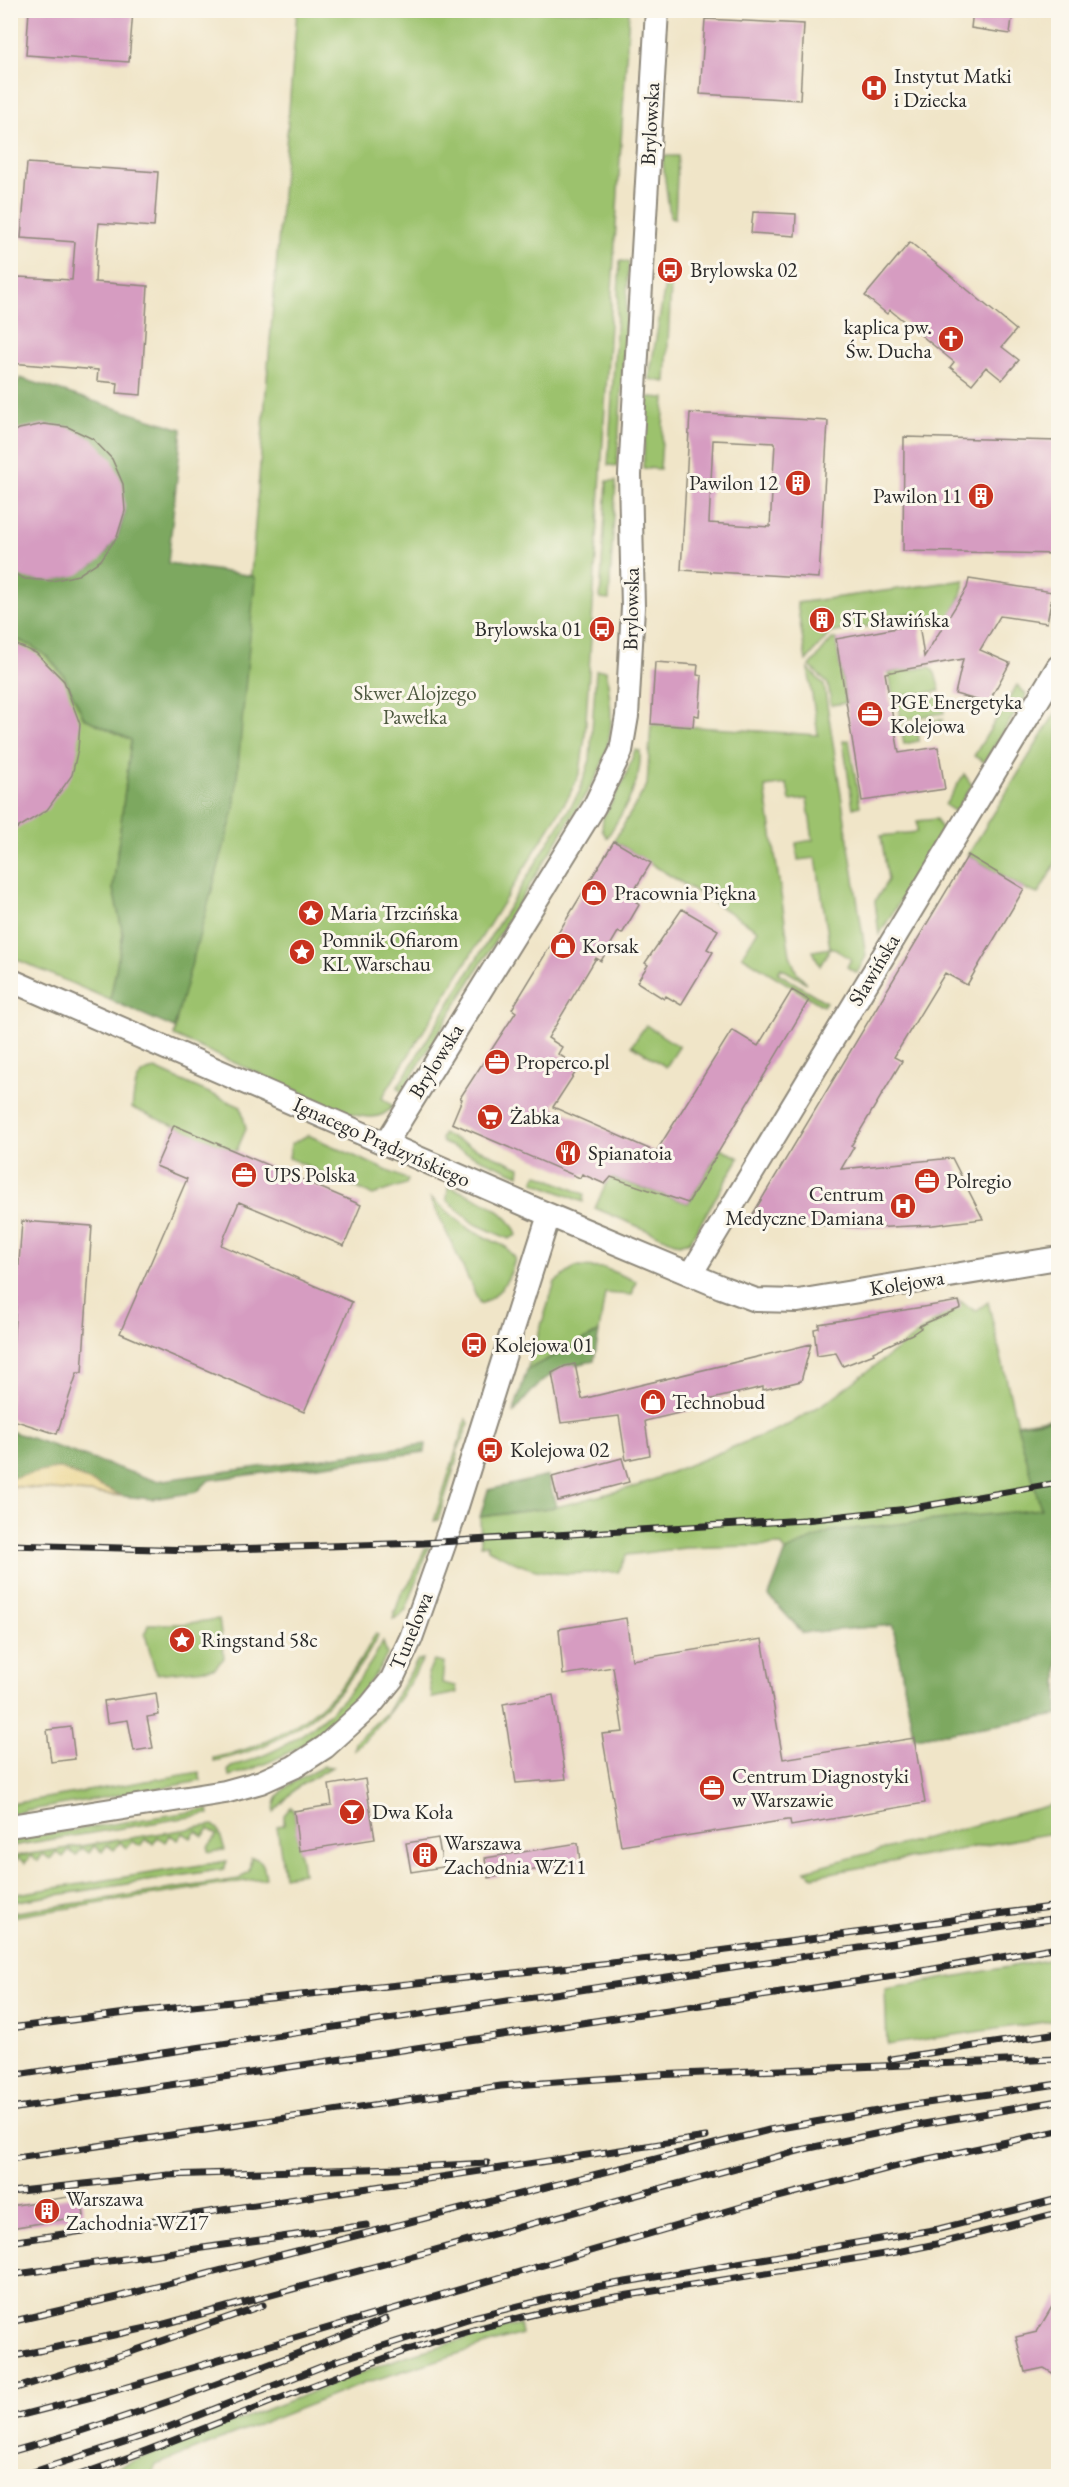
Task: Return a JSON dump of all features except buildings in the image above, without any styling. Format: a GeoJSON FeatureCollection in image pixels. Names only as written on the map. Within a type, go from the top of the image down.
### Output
{"type":"FeatureCollection","features":[{"type":"Feature","properties":{"kind":"street","name":"Brylowska"},"geometry":{"type":"LineString","coordinates":[[386,1143],[605,789],[621,751],[627,716],[633,621],[630,475],[657,10]]}},
{"type":"Feature","properties":{"kind":"street","name":"Sławińska"},"geometry":{"type":"LineString","coordinates":[[691,1274],[1059,667]]}},
{"type":"Feature","properties":{"kind":"street","name":"Ignacego Prądzyńskiego"},"geometry":{"type":"LineString","coordinates":[[10,980],[549,1215],[756,1300]]}},
{"type":"Feature","properties":{"kind":"street","name":"Tunelowa"},"geometry":{"type":"LineString","coordinates":[[10,1826],[225,1792],[261,1782],[294,1767],[326,1747],[370,1706],[392,1679],[411,1638],[445,1542],[549,1215]]}},
{"type":"Feature","properties":{"kind":"street","name":"Kolejowa"},"geometry":{"type":"LineString","coordinates":[[756,1300],[798,1301],[1059,1258]]}},
{"type":"Feature","properties":{"kind":"green space","name":"Skwer Alojzego Pawełka"},"geometry":{"type":"Polygon","coordinates":[[[297,11],[629,11],[585,737],[580,772],[569,796],[382,1098],[393,1106],[383,1114],[372,1117],[348,1113],[174,1036],[253,576],[251,575],[297,11]]]}},
{"type":"Feature","properties":{"kind":"green space"},"geometry":{"type":"Polygon","coordinates":[[[662,156],[678,156],[675,218],[670,217],[662,156]]]}},
{"type":"Feature","properties":{"kind":"green space"},"geometry":{"type":"Polygon","coordinates":[[[620,261],[629,262],[617,466],[608,465],[620,261]]]}},
{"type":"Feature","properties":{"kind":"green space"},"geometry":{"type":"Polygon","coordinates":[[[665,285],[671,286],[666,382],[649,379],[665,285]]]}},
{"type":"Feature","properties":{"kind":"green space"},"geometry":{"type":"Polygon","coordinates":[[[20,378],[182,429],[168,563],[253,576],[255,580],[234,810],[174,1028],[110,1000],[123,934],[113,889],[131,740],[84,718],[64,676],[49,658],[30,645],[11,637],[11,572],[41,580],[56,579],[84,571],[107,551],[116,538],[125,511],[11,434],[11,389],[16,387],[20,378]]]}},
{"type":"Feature","properties":{"kind":"green space"},"geometry":{"type":"Polygon","coordinates":[[[650,397],[665,398],[660,469],[643,468],[647,399],[650,397]]]}},
{"type":"Feature","properties":{"kind":"green space"},"geometry":{"type":"Polygon","coordinates":[[[607,481],[616,481],[609,600],[600,599],[607,481]]]}},
{"type":"Feature","properties":{"kind":"green space"},"geometry":{"type":"Polygon","coordinates":[[[965,580],[959,601],[949,617],[919,619],[919,625],[913,625],[911,613],[882,617],[876,625],[830,633],[806,661],[797,603],[965,580]]]}},
{"type":"Feature","properties":{"kind":"green space"},"geometry":{"type":"Polygon","coordinates":[[[10,637],[30,645],[49,658],[64,676],[84,718],[131,740],[113,889],[123,934],[110,1000],[11,957],[10,637]]]}},
{"type":"Feature","properties":{"kind":"green space"},"geometry":{"type":"Polygon","coordinates":[[[832,639],[836,639],[846,703],[831,705],[828,684],[810,666],[832,639]]]}},
{"type":"Feature","properties":{"kind":"green space"},"geometry":{"type":"Polygon","coordinates":[[[930,667],[935,673],[940,691],[893,697],[889,673],[930,667]]]}},
{"type":"Feature","properties":{"kind":"green space"},"geometry":{"type":"Polygon","coordinates":[[[808,668],[824,685],[866,956],[857,973],[847,967],[851,959],[831,947],[820,966],[813,951],[830,948],[816,858],[798,860],[796,843],[813,840],[807,799],[790,801],[787,784],[765,787],[790,955],[796,971],[807,983],[781,968],[778,973],[826,1002],[823,1006],[742,956],[758,930],[614,841],[647,785],[651,724],[818,735],[808,668]]]}},
{"type":"Feature","properties":{"kind":"green space"},"geometry":{"type":"Polygon","coordinates":[[[596,670],[606,670],[611,712],[610,736],[597,776],[402,1092],[397,1088],[579,793],[590,760],[596,670]]]}},
{"type":"Feature","properties":{"kind":"green space"},"geometry":{"type":"Polygon","coordinates":[[[1017,685],[1026,694],[1025,698],[984,762],[974,756],[1017,685]]]}},
{"type":"Feature","properties":{"kind":"green space"},"geometry":{"type":"Polygon","coordinates":[[[941,697],[944,713],[901,720],[898,703],[941,697]]]}},
{"type":"Feature","properties":{"kind":"green space"},"geometry":{"type":"Polygon","coordinates":[[[1058,709],[1058,859],[1038,894],[1024,889],[968,855],[1058,709]]]}},
{"type":"Feature","properties":{"kind":"green space"},"geometry":{"type":"Polygon","coordinates":[[[943,719],[939,726],[918,730],[919,741],[904,744],[901,728],[905,725],[943,719]]]}},
{"type":"Feature","properties":{"kind":"green space"},"geometry":{"type":"Polygon","coordinates":[[[849,740],[860,806],[853,808],[843,741],[849,740]]]}},
{"type":"Feature","properties":{"kind":"green space"},"geometry":{"type":"Polygon","coordinates":[[[635,750],[640,751],[640,763],[635,786],[607,838],[602,830],[603,818],[624,780],[635,750]]]}},
{"type":"Feature","properties":{"kind":"green space"},"geometry":{"type":"Polygon","coordinates":[[[964,774],[972,785],[954,811],[945,805],[964,774]]]}},
{"type":"Feature","properties":{"kind":"green space"},"geometry":{"type":"Polygon","coordinates":[[[936,819],[943,831],[879,935],[875,901],[888,880],[881,836],[917,832],[917,821],[936,819]]]}},
{"type":"Feature","properties":{"kind":"green space"},"geometry":{"type":"Polygon","coordinates":[[[646,1025],[679,1047],[666,1067],[632,1045],[646,1025]]]}},
{"type":"Feature","properties":{"kind":"green space"},"geometry":{"type":"Polygon","coordinates":[[[155,1069],[241,1107],[246,1129],[236,1152],[132,1108],[136,1083],[143,1074],[155,1069]]]}},
{"type":"Feature","properties":{"kind":"green space"},"geometry":{"type":"Polygon","coordinates":[[[443,1134],[520,1167],[519,1175],[443,1143],[441,1139],[443,1134]]]}},
{"type":"Feature","properties":{"kind":"green space"},"geometry":{"type":"Polygon","coordinates":[[[308,1135],[408,1180],[406,1184],[373,1195],[289,1158],[291,1144],[308,1135]]]}},
{"type":"Feature","properties":{"kind":"green space"},"geometry":{"type":"Polygon","coordinates":[[[721,1148],[739,1158],[690,1241],[679,1244],[595,1208],[609,1177],[688,1203],[721,1148]]]}},
{"type":"Feature","properties":{"kind":"green space"},"geometry":{"type":"Polygon","coordinates":[[[537,1174],[584,1194],[583,1202],[534,1182],[537,1174]]]}},
{"type":"Feature","properties":{"kind":"green space"},"geometry":{"type":"Polygon","coordinates":[[[448,1186],[497,1210],[506,1217],[517,1235],[509,1239],[473,1223],[447,1200],[448,1186]]]}},
{"type":"Feature","properties":{"kind":"green space"},"geometry":{"type":"Polygon","coordinates":[[[430,1197],[470,1230],[506,1247],[515,1258],[511,1273],[503,1286],[487,1301],[480,1304],[430,1197]]]}},
{"type":"Feature","properties":{"kind":"green space"},"geometry":{"type":"Polygon","coordinates":[[[576,1267],[604,1268],[636,1281],[632,1295],[605,1293],[599,1332],[527,1370],[555,1282],[576,1267]]]}},
{"type":"Feature","properties":{"kind":"green space"},"geometry":{"type":"Polygon","coordinates":[[[958,1300],[976,1311],[988,1302],[1017,1424],[1058,1417],[1058,1715],[914,1738],[893,1625],[803,1633],[769,1596],[786,1552],[781,1545],[685,1548],[627,1555],[618,1572],[570,1574],[534,1570],[488,1549],[487,1545],[481,1545],[480,1517],[556,1507],[637,1486],[790,1424],[828,1401],[947,1312],[958,1300]]]}},
{"type":"Feature","properties":{"kind":"green space"},"geometry":{"type":"Polygon","coordinates":[[[599,1332],[594,1361],[567,1368],[548,1377],[531,1392],[513,1414],[527,1370],[599,1332]]]}},
{"type":"Feature","properties":{"kind":"green space"},"geometry":{"type":"Polygon","coordinates":[[[1058,1418],[1058,1715],[914,1738],[893,1625],[803,1633],[769,1596],[786,1551],[831,1531],[1041,1509],[1017,1425],[1058,1418]]]}},
{"type":"Feature","properties":{"kind":"green space"},"geometry":{"type":"Polygon","coordinates":[[[466,1419],[469,1423],[457,1452],[438,1520],[434,1521],[466,1419]]]}},
{"type":"Feature","properties":{"kind":"green space"},"geometry":{"type":"Polygon","coordinates":[[[10,1431],[156,1481],[426,1444],[425,1452],[209,1480],[197,1492],[152,1499],[122,1496],[60,1468],[11,1478],[10,1431]]]}},
{"type":"Feature","properties":{"kind":"green space"},"geometry":{"type":"Polygon","coordinates":[[[548,1476],[556,1507],[480,1517],[488,1490],[548,1476]]]}},
{"type":"Feature","properties":{"kind":"green space"},"geometry":{"type":"Polygon","coordinates":[[[429,1547],[406,1610],[393,1619],[401,1594],[412,1579],[425,1548],[429,1547]]]}},
{"type":"Feature","properties":{"kind":"green space"},"geometry":{"type":"Polygon","coordinates":[[[219,1619],[224,1658],[215,1668],[156,1674],[145,1634],[148,1624],[182,1624],[219,1619]]]}},
{"type":"Feature","properties":{"kind":"green space"},"geometry":{"type":"Polygon","coordinates":[[[375,1634],[378,1635],[375,1642],[344,1686],[308,1720],[265,1745],[214,1761],[213,1758],[264,1742],[309,1716],[329,1699],[346,1679],[362,1658],[375,1634]]]}},
{"type":"Feature","properties":{"kind":"green space"},"geometry":{"type":"Polygon","coordinates":[[[383,1641],[387,1655],[357,1698],[340,1716],[300,1746],[254,1768],[229,1776],[228,1770],[231,1766],[255,1759],[279,1748],[300,1736],[320,1720],[356,1684],[383,1641]]]}},
{"type":"Feature","properties":{"kind":"green space"},"geometry":{"type":"Polygon","coordinates":[[[423,1659],[393,1708],[354,1750],[355,1742],[387,1712],[417,1661],[423,1659]]]}},
{"type":"Feature","properties":{"kind":"green space"},"geometry":{"type":"Polygon","coordinates":[[[434,1661],[444,1663],[442,1683],[456,1686],[457,1693],[432,1698],[428,1673],[434,1661]]]}},
{"type":"Feature","properties":{"kind":"green space"},"geometry":{"type":"Polygon","coordinates":[[[324,1766],[332,1767],[296,1788],[274,1812],[275,1803],[285,1789],[324,1766]]]}},
{"type":"Feature","properties":{"kind":"green space"},"geometry":{"type":"Polygon","coordinates":[[[199,1772],[201,1781],[26,1809],[11,1814],[11,1804],[199,1772]]]}},
{"type":"Feature","properties":{"kind":"green space"},"geometry":{"type":"Polygon","coordinates":[[[1058,1803],[1058,1832],[813,1876],[805,1870],[1058,1803]]]}},
{"type":"Feature","properties":{"kind":"green space"},"geometry":{"type":"Polygon","coordinates":[[[291,1807],[294,1811],[303,1873],[284,1876],[277,1826],[284,1825],[284,1815],[291,1807]]]}},
{"type":"Feature","properties":{"kind":"green space"},"geometry":{"type":"Polygon","coordinates":[[[208,1809],[209,1814],[11,1846],[11,1840],[208,1809]]]}},
{"type":"Feature","properties":{"kind":"green space"},"geometry":{"type":"Polygon","coordinates":[[[213,1825],[218,1829],[225,1850],[208,1851],[208,1847],[217,1835],[209,1829],[203,1836],[196,1831],[191,1838],[183,1833],[178,1840],[170,1835],[165,1842],[158,1837],[153,1844],[145,1839],[140,1846],[132,1841],[127,1848],[120,1842],[114,1850],[107,1845],[102,1852],[94,1846],[89,1853],[82,1848],[76,1856],[69,1850],[63,1857],[56,1852],[50,1859],[43,1854],[38,1861],[31,1856],[25,1863],[18,1858],[12,1866],[11,1864],[11,1857],[213,1825]]]}},
{"type":"Feature","properties":{"kind":"green space"},"geometry":{"type":"Polygon","coordinates":[[[251,1858],[261,1862],[266,1878],[11,1917],[11,1913],[239,1879],[249,1871],[251,1858]]]}},
{"type":"Feature","properties":{"kind":"green space"},"geometry":{"type":"Polygon","coordinates":[[[227,1861],[224,1869],[11,1902],[11,1895],[227,1861]]]}},
{"type":"Feature","properties":{"kind":"green space"},"geometry":{"type":"Polygon","coordinates":[[[1058,1958],[1058,2020],[887,2045],[885,1989],[1058,1958]]]}},
{"type":"Feature","properties":{"kind":"green space"},"geometry":{"type":"Polygon","coordinates":[[[519,2324],[521,2334],[365,2383],[156,2465],[151,2476],[94,2476],[405,2356],[519,2324]]]}},
{"type":"Feature","properties":{"kind":"sand"},"geometry":{"type":"Polygon","coordinates":[[[60,1468],[122,1496],[11,1486],[11,1478],[60,1468]]]}},
{"type":"Feature","properties":{"kind":"railway"},"geometry":{"type":"LineString","coordinates":[[10,1545],[194,1550],[423,1543],[805,1520],[908,1509],[1058,1483]]}},
{"type":"Feature","properties":{"kind":"railway"},"geometry":{"type":"LineString","coordinates":[[10,2028],[134,2012],[689,1955],[1058,1906]]}},
{"type":"Feature","properties":{"kind":"railway"},"geometry":{"type":"LineString","coordinates":[[10,2076],[1058,1918]]}},
{"type":"Feature","properties":{"kind":"railway"},"geometry":{"type":"LineString","coordinates":[[10,2109],[894,1976],[1058,1947]]}},
{"type":"Feature","properties":{"kind":"railway"},"geometry":{"type":"LineString","coordinates":[[891,2059],[1058,2033]]}},
{"type":"Feature","properties":{"kind":"railway"},"geometry":{"type":"LineString","coordinates":[[10,2159],[501,2086],[654,2075],[1058,2059]]}},
{"type":"Feature","properties":{"kind":"railway"},"geometry":{"type":"LineString","coordinates":[[10,2322],[117,2297],[769,2130],[906,2106],[1058,2084]]}},
{"type":"Feature","properties":{"kind":"railway"},"geometry":{"type":"LineString","coordinates":[[10,2357],[161,2325],[805,2149],[912,2126],[1058,2101]]}},
{"type":"Feature","properties":{"kind":"railway"},"geometry":{"type":"LineString","coordinates":[[10,2418],[103,2394],[748,2205],[905,2164],[1058,2131]]}},
{"type":"Feature","properties":{"kind":"railway"},"geometry":{"type":"LineString","coordinates":[[10,2242],[706,2137]]}},
{"type":"Feature","properties":{"kind":"railway"},"geometry":{"type":"LineString","coordinates":[[10,2192],[168,2175],[487,2163]]}},
{"type":"Feature","properties":{"kind":"railway"},"geometry":{"type":"LineString","coordinates":[[21,2476],[161,2430],[336,2361],[474,2317],[596,2287],[939,2229],[1058,2199]]}},
{"type":"Feature","properties":{"kind":"railway"},"geometry":{"type":"LineString","coordinates":[[76,2476],[366,2365],[483,2327],[610,2298],[897,2252],[1058,2213]]}},
{"type":"Feature","properties":{"kind":"railway"},"geometry":{"type":"LineString","coordinates":[[10,2275],[367,2225]]}},
{"type":"Feature","properties":{"kind":"railway"},"geometry":{"type":"LineString","coordinates":[[10,2390],[128,2353],[263,2305]]}},
{"type":"Feature","properties":{"kind":"railway"},"geometry":{"type":"LineString","coordinates":[[10,2452],[153,2407],[386,2319]]}},
{"type":"Feature","properties":{"kind":"place","name":"Instytut Matki i Dziecka"},"geometry":{"type":"Point","coordinates":[874,88]}},
{"type":"Feature","properties":{"kind":"place","name":"Brylowska 02"},"geometry":{"type":"Point","coordinates":[670,270]}},
{"type":"Feature","properties":{"kind":"place","name":"kaplica pw. Św. Ducha"},"geometry":{"type":"Point","coordinates":[951,339]}},
{"type":"Feature","properties":{"kind":"place","name":"Pawilon 12"},"geometry":{"type":"Point","coordinates":[798,483]}},
{"type":"Feature","properties":{"kind":"place","name":"Pawilon 11"},"geometry":{"type":"Point","coordinates":[981,496]}},
{"type":"Feature","properties":{"kind":"place","name":"ST Sławińska"},"geometry":{"type":"Point","coordinates":[822,620]}},
{"type":"Feature","properties":{"kind":"place","name":"Brylowska 01"},"geometry":{"type":"Point","coordinates":[602,629]}},
{"type":"Feature","properties":{"kind":"place","name":"PGE Energetyka Kolejowa"},"geometry":{"type":"Point","coordinates":[870,714]}},
{"type":"Feature","properties":{"kind":"place","name":"Pracownia Piękna"},"geometry":{"type":"Point","coordinates":[594,893]}},
{"type":"Feature","properties":{"kind":"place","name":"Maria Trzcińska"},"geometry":{"type":"Point","coordinates":[311,913]}},
{"type":"Feature","properties":{"kind":"place","name":"Korsak"},"geometry":{"type":"Point","coordinates":[563,946]}},
{"type":"Feature","properties":{"kind":"place","name":"Pomnik Ofiarom KL Warschau"},"geometry":{"type":"Point","coordinates":[302,952]}},
{"type":"Feature","properties":{"kind":"place","name":"Properco.pl"},"geometry":{"type":"Point","coordinates":[497,1062]}},
{"type":"Feature","properties":{"kind":"place","name":"Żabka"},"geometry":{"type":"Point","coordinates":[490,1117]}},
{"type":"Feature","properties":{"kind":"place","name":"Spianatoia"},"geometry":{"type":"Point","coordinates":[568,1153]}},
{"type":"Feature","properties":{"kind":"place","name":"UPS Polska"},"geometry":{"type":"Point","coordinates":[244,1175]}},
{"type":"Feature","properties":{"kind":"place","name":"Polregio"},"geometry":{"type":"Point","coordinates":[927,1181]}},
{"type":"Feature","properties":{"kind":"place","name":"Centrum Medyczne Damiana"},"geometry":{"type":"Point","coordinates":[903,1206]}},
{"type":"Feature","properties":{"kind":"place","name":"Kolejowa 01"},"geometry":{"type":"Point","coordinates":[474,1345]}},
{"type":"Feature","properties":{"kind":"place","name":"Technobud"},"geometry":{"type":"Point","coordinates":[653,1402]}},
{"type":"Feature","properties":{"kind":"place","name":"Kolejowa 02"},"geometry":{"type":"Point","coordinates":[490,1450]}},
{"type":"Feature","properties":{"kind":"place","name":"Ringstand 58c"},"geometry":{"type":"Point","coordinates":[182,1640]}},
{"type":"Feature","properties":{"kind":"place","name":"Centrum Diagnostyki w Warszawie"},"geometry":{"type":"Point","coordinates":[712,1788]}},
{"type":"Feature","properties":{"kind":"place","name":"Dwa Koła"},"geometry":{"type":"Point","coordinates":[352,1812]}},
{"type":"Feature","properties":{"kind":"place","name":"Warszawa Zachodnia WZ11"},"geometry":{"type":"Point","coordinates":[425,1855]}},
{"type":"Feature","properties":{"kind":"place","name":"Warszawa Zachodnia WZ17"},"geometry":{"type":"Point","coordinates":[47,2211]}}]}
